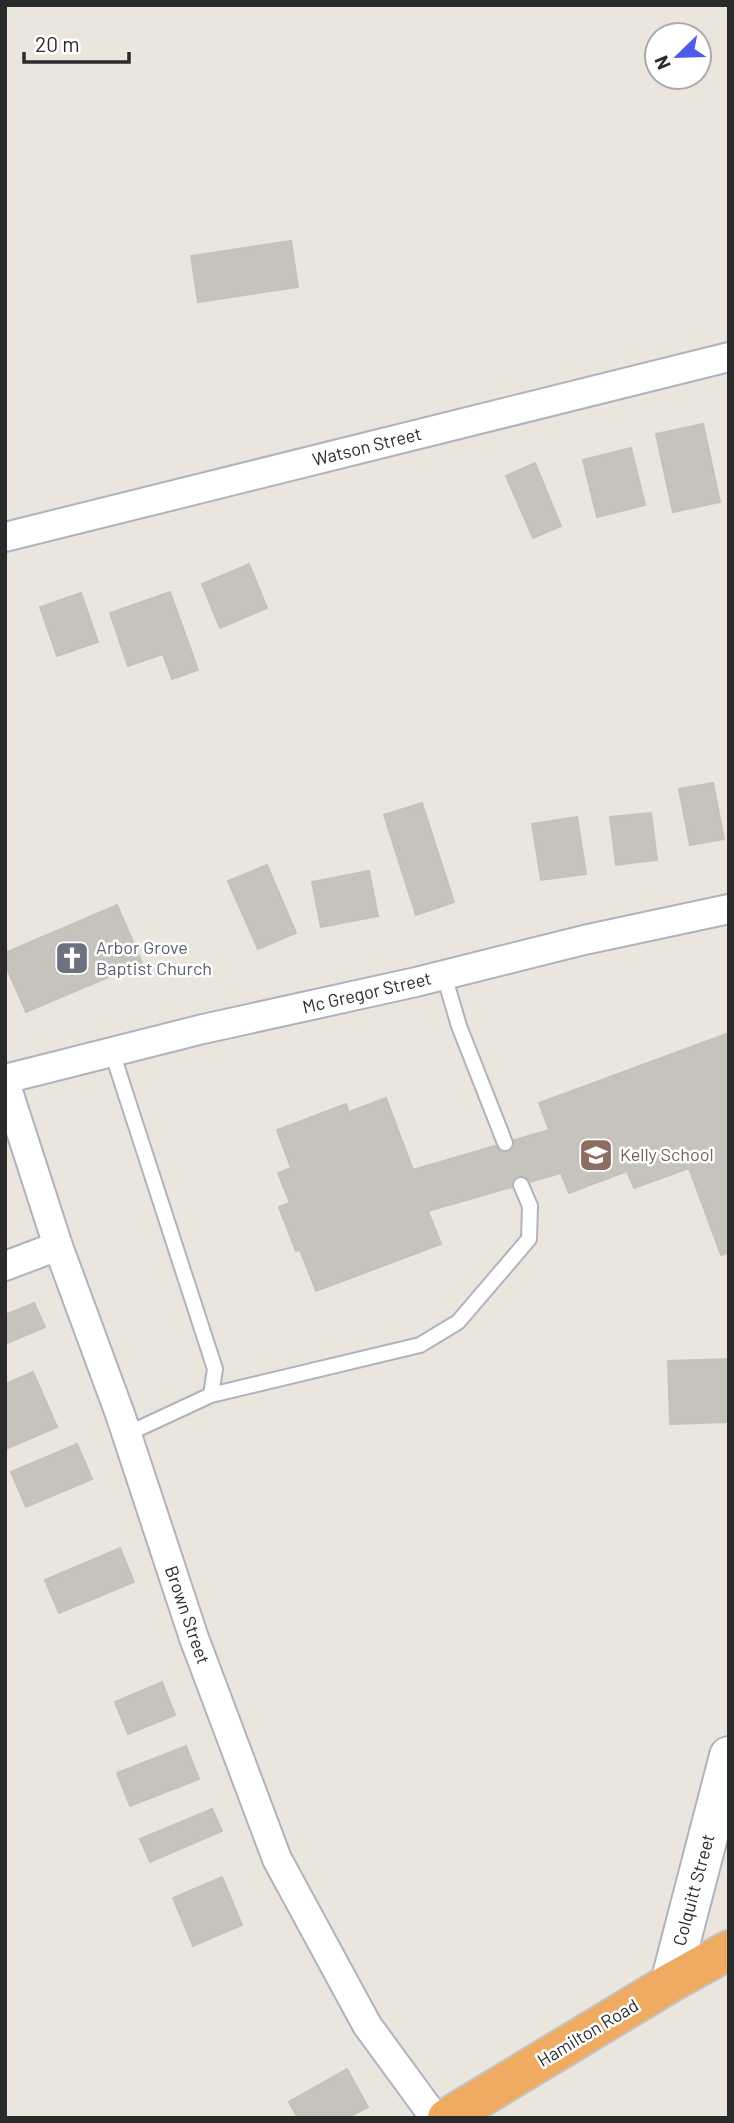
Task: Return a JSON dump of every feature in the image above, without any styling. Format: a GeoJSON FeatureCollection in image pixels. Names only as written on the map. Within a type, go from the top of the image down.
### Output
{"type":"FeatureCollection","features":[{"type":"Feature","properties":{"kind":"highway","name":"Hamilton Road"},"geometry":{"type":"LineString","coordinates":[[447,2118],[729,1950]]}},
{"type":"Feature","properties":{"kind":"street","name":"Watson Street"},"geometry":{"type":"LineString","coordinates":[[5,537],[729,358]]}},
{"type":"Feature","properties":{"kind":"street","name":"Mc Gregor Street"},"geometry":{"type":"LineString","coordinates":[[5,1081],[203,1029],[729,909]]}},
{"type":"Feature","properties":{"kind":"street","name":"Brown Street"},"geometry":{"type":"LineString","coordinates":[[5,1081],[58,1246],[127,1434],[194,1638],[277,1859],[367,2025],[435,2118]]}},
{"type":"Feature","properties":{"kind":"street"},"geometry":{"type":"LineString","coordinates":[[5,1266],[58,1246]]}},
{"type":"Feature","properties":{"kind":"street","name":"Colquitt Street"},"geometry":{"type":"LineString","coordinates":[[670,1983],[729,1756]]}},
{"type":"Feature","properties":{"kind":"lane"},"geometry":{"type":"LineString","coordinates":[[444,975],[459,1026],[505,1143]]}},
{"type":"Feature","properties":{"kind":"lane"},"geometry":{"type":"LineString","coordinates":[[112,1052],[215,1369],[211,1395]]}},
{"type":"Feature","properties":{"kind":"lane"},"geometry":{"type":"LineString","coordinates":[[127,1434],[211,1395],[420,1345],[458,1322],[529,1239],[530,1206],[522,1185]]}},
{"type":"Feature","properties":{"kind":"building"},"geometry":{"type":"Polygon","coordinates":[[[291,241],[298,287],[198,302],[191,256],[291,241]]]}},
{"type":"Feature","properties":{"kind":"building"},"geometry":{"type":"Polygon","coordinates":[[[703,424],[720,502],[673,512],[656,434],[703,424]]]}},
{"type":"Feature","properties":{"kind":"building"},"geometry":{"type":"Polygon","coordinates":[[[631,448],[645,505],[597,517],[583,460],[631,448]]]}},
{"type":"Feature","properties":{"kind":"building"},"geometry":{"type":"Polygon","coordinates":[[[535,463],[561,526],[533,538],[506,476],[535,463]]]}},
{"type":"Feature","properties":{"kind":"building"},"geometry":{"type":"Polygon","coordinates":[[[249,564],[267,608],[220,628],[202,584],[249,564]]]}},
{"type":"Feature","properties":{"kind":"building"},"geometry":{"type":"Polygon","coordinates":[[[170,592],[198,670],[172,679],[163,654],[128,666],[110,613],[170,592]]]}},
{"type":"Feature","properties":{"kind":"building"},"geometry":{"type":"Polygon","coordinates":[[[81,593],[98,642],[57,656],[40,607],[81,593]]]}},
{"type":"Feature","properties":{"kind":"building"},"geometry":{"type":"Polygon","coordinates":[[[713,783],[724,839],[690,845],[679,789],[713,783]]]}},
{"type":"Feature","properties":{"kind":"building"},"geometry":{"type":"Polygon","coordinates":[[[422,803],[454,902],[416,915],[384,815],[422,803]]]}},
{"type":"Feature","properties":{"kind":"building"},"geometry":{"type":"Polygon","coordinates":[[[651,813],[657,860],[616,865],[610,817],[651,813]]]}},
{"type":"Feature","properties":{"kind":"building"},"geometry":{"type":"Polygon","coordinates":[[[577,817],[586,874],[541,880],[532,824],[577,817]]]}},
{"type":"Feature","properties":{"kind":"building"},"geometry":{"type":"Polygon","coordinates":[[[267,865],[296,933],[258,949],[228,881],[267,865]]]}},
{"type":"Feature","properties":{"kind":"building"},"geometry":{"type":"Polygon","coordinates":[[[369,871],[378,916],[321,927],[312,882],[369,871]]]}},
{"type":"Feature","properties":{"kind":"building","name":"Arbor Grove Baptist Church"},"geometry":{"type":"Polygon","coordinates":[[[117,905],[142,963],[26,1012],[5,964],[5,953],[117,905]]]}},
{"type":"Feature","properties":{"kind":"building","name":"Kelly School"},"geometry":{"type":"Polygon","coordinates":[[[729,1033],[729,1253],[721,1255],[689,1168],[634,1188],[627,1171],[569,1193],[561,1173],[428,1211],[441,1244],[316,1291],[300,1250],[296,1251],[279,1207],[290,1203],[278,1173],[291,1168],[277,1130],[346,1104],[349,1112],[386,1098],[413,1170],[549,1130],[539,1103],[729,1033]]]}},
{"type":"Feature","properties":{"kind":"building"},"geometry":{"type":"Polygon","coordinates":[[[34,1303],[45,1327],[5,1344],[5,1315],[34,1303]]]}},
{"type":"Feature","properties":{"kind":"building"},"geometry":{"type":"Polygon","coordinates":[[[729,1359],[729,1422],[670,1424],[668,1361],[729,1359]]]}},
{"type":"Feature","properties":{"kind":"building"},"geometry":{"type":"Polygon","coordinates":[[[33,1372],[57,1427],[8,1448],[5,1443],[5,1384],[33,1372]]]}},
{"type":"Feature","properties":{"kind":"building"},"geometry":{"type":"Polygon","coordinates":[[[77,1444],[92,1479],[26,1507],[11,1472],[77,1444]]]}},
{"type":"Feature","properties":{"kind":"building"},"geometry":{"type":"Polygon","coordinates":[[[120,1548],[134,1582],[59,1613],[45,1580],[120,1548]]]}},
{"type":"Feature","properties":{"kind":"building"},"geometry":{"type":"Polygon","coordinates":[[[162,1682],[175,1715],[128,1734],[115,1702],[162,1682]]]}},
{"type":"Feature","properties":{"kind":"building"},"geometry":{"type":"Polygon","coordinates":[[[186,1746],[199,1779],[130,1806],[117,1773],[186,1746]]]}},
{"type":"Feature","properties":{"kind":"building"},"geometry":{"type":"Polygon","coordinates":[[[212,1809],[222,1831],[150,1862],[140,1839],[212,1809]]]}},
{"type":"Feature","properties":{"kind":"building"},"geometry":{"type":"Polygon","coordinates":[[[222,1877],[242,1925],[193,1946],[173,1898],[222,1877]]]}},
{"type":"Feature","properties":{"kind":"building"},"geometry":{"type":"Polygon","coordinates":[[[347,2069],[368,2107],[347,2118],[298,2118],[289,2102],[347,2069]]]}},
{"type":"Feature","properties":{"kind":"place","name":"Arbor Grove Baptist Church"},"geometry":{"type":"Point","coordinates":[72,958]}},
{"type":"Feature","properties":{"kind":"place","name":"Kelly School"},"geometry":{"type":"Point","coordinates":[596,1155]}}]}
